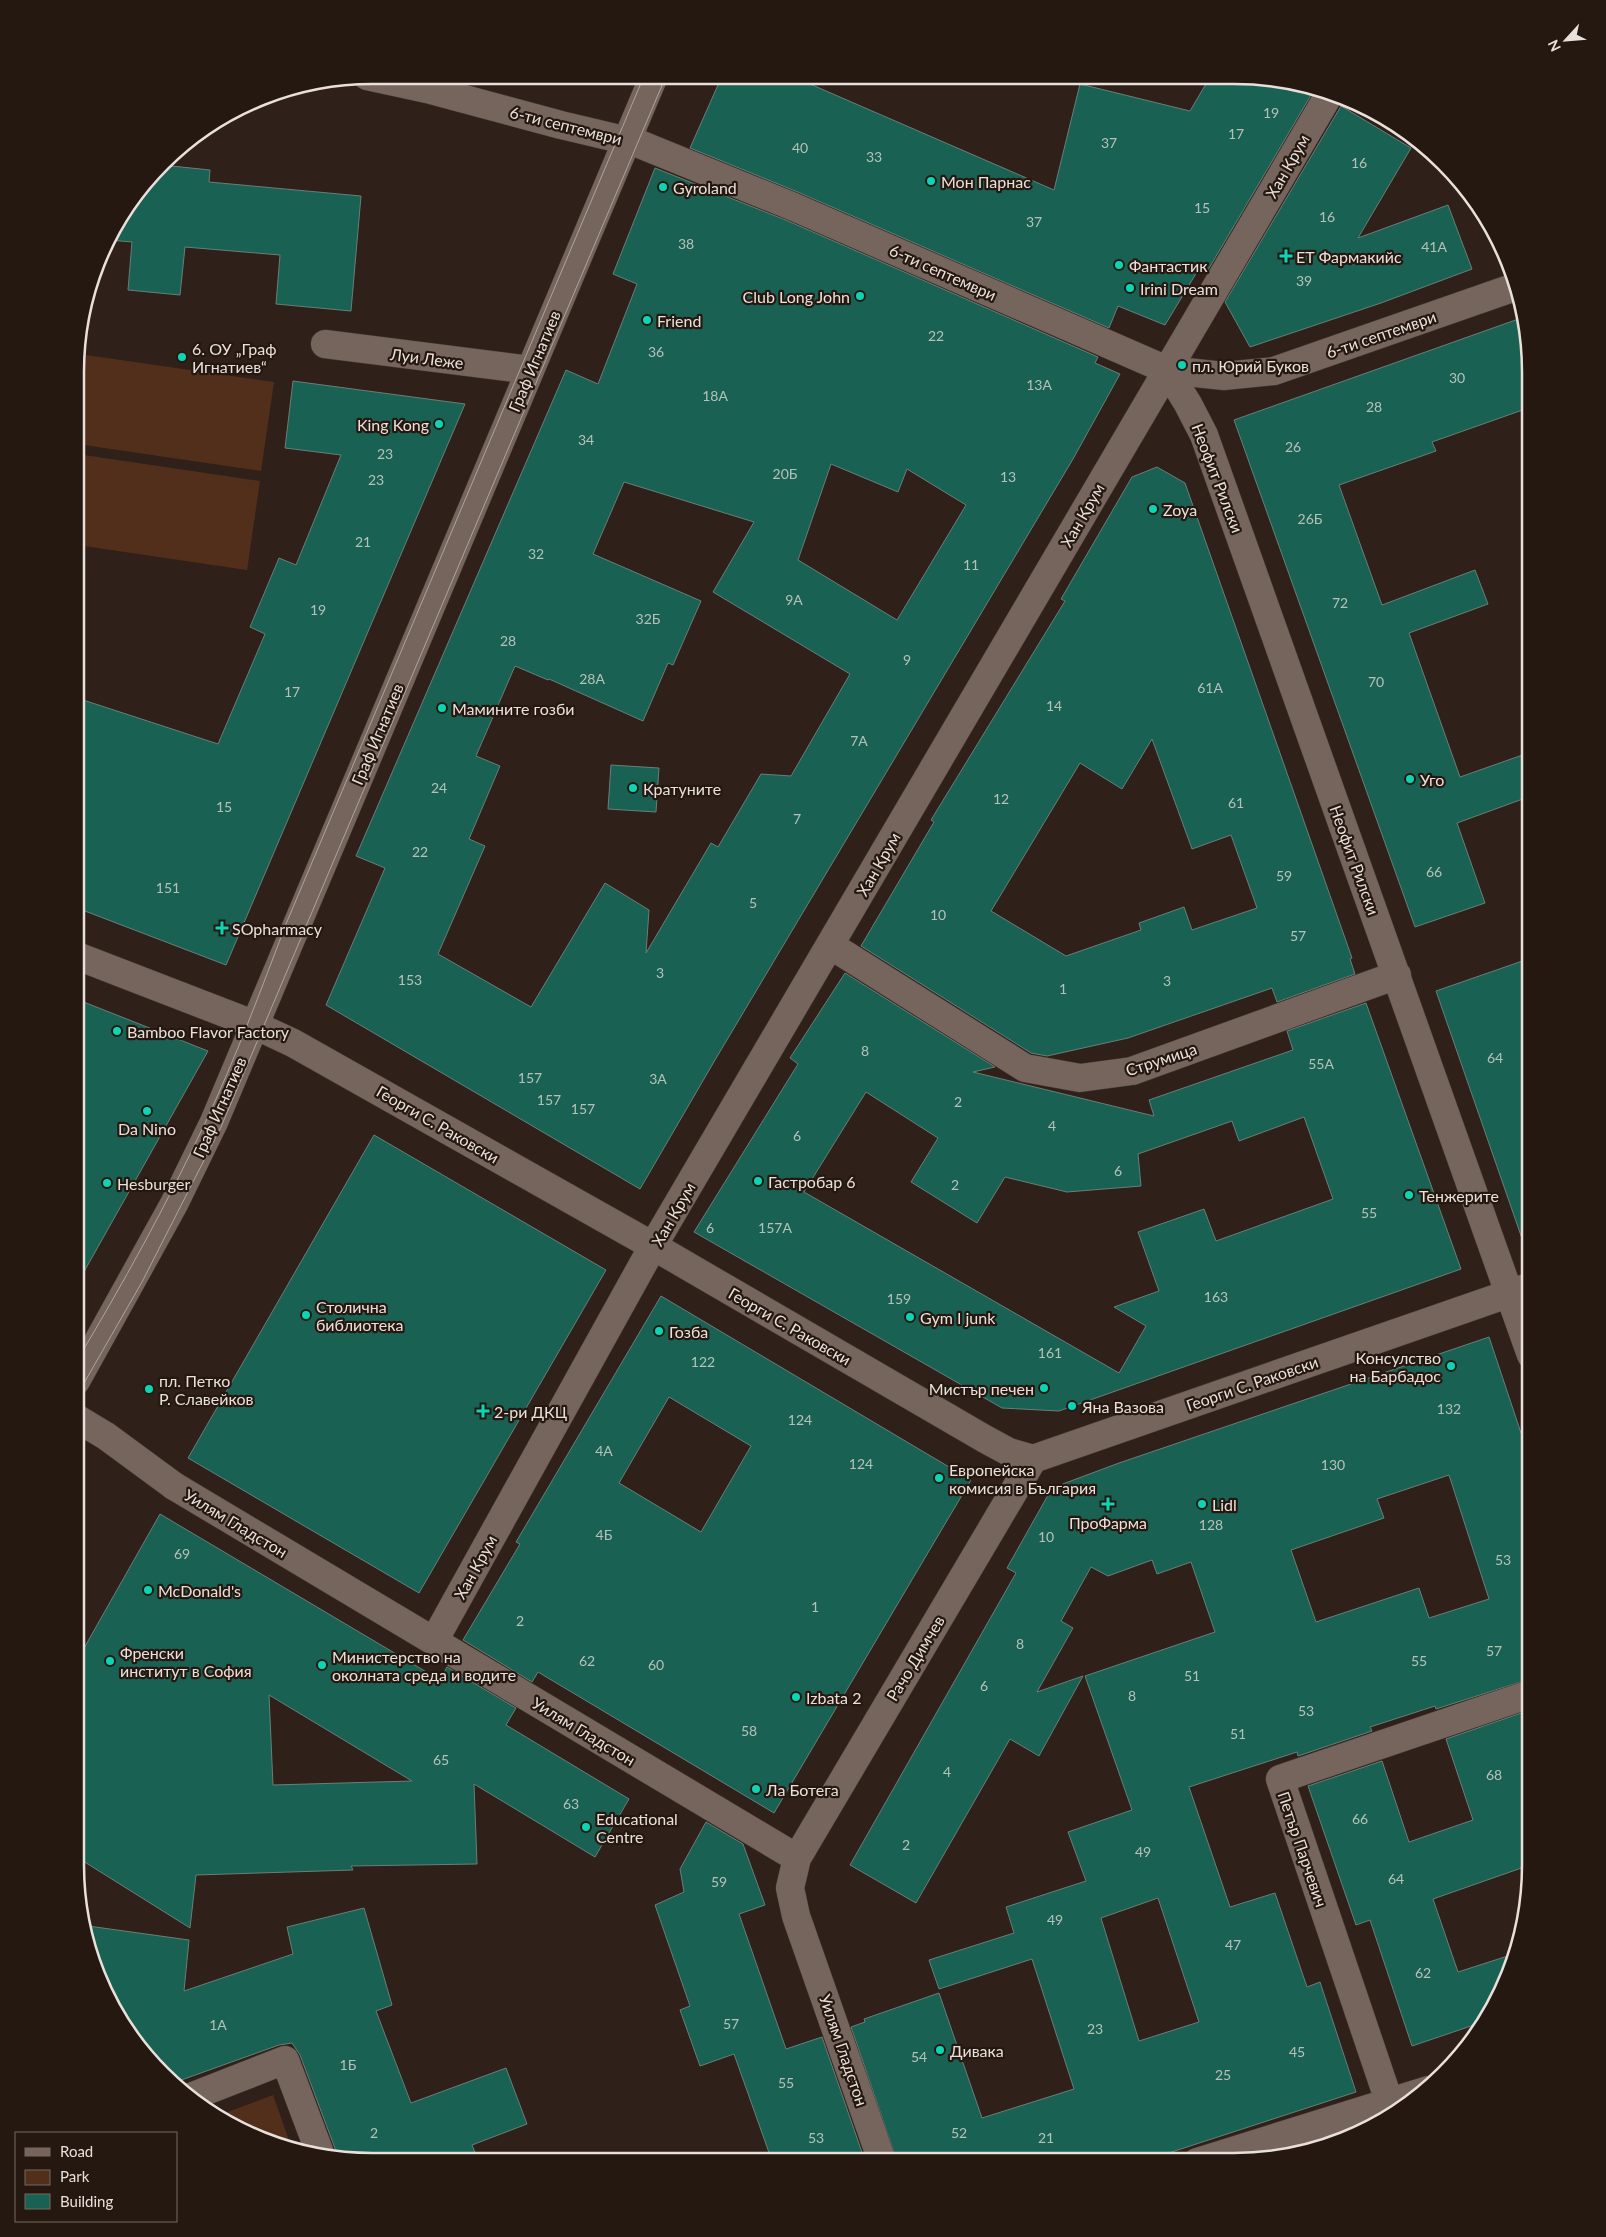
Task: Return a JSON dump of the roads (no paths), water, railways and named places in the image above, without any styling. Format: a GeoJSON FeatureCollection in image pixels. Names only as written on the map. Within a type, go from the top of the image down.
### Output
{"type":"FeatureCollection","features":[{"type":"Feature","properties":{"kind":"street","name":"6-ти септември"},"geometry":{"type":"LineString","coordinates":[[407,84],[561,125],[628,139],[794,207],[1167,370],[1224,376],[1274,371],[1510,289]]}},
{"type":"Feature","properties":{"kind":"street","name":"Граф Игнатиев"},"geometry":{"type":"LineString","coordinates":[[84,1366],[174,1204],[214,1122],[651,84]]}},
{"type":"Feature","properties":{"kind":"street","name":"Хан Крум"},"geometry":{"type":"LineString","coordinates":[[434,1641],[653,1246],[1327,99]]}},
{"type":"Feature","properties":{"kind":"street","name":"Луи Леже"},"geometry":{"type":"LineString","coordinates":[[325,344],[530,370]]}},
{"type":"Feature","properties":{"kind":"street","name":"Неофит Рилски"},"geometry":{"type":"LineString","coordinates":[[1167,370],[1188,404],[1204,436],[1397,975],[1520,1290]]}},
{"type":"Feature","properties":{"kind":"street","name":"Струмица"},"geometry":{"type":"LineString","coordinates":[[830,945],[1025,1068],[1080,1078],[1132,1070],[1397,975]]}},
{"type":"Feature","properties":{"kind":"street","name":"Георги С. Раковски"},"geometry":{"type":"LineString","coordinates":[[84,959],[255,1025],[293,1043],[653,1246],[985,1439],[1009,1452],[1033,1459],[1520,1290]]}},
{"type":"Feature","properties":{"kind":"street","name":"Уилям Гладстон"},"geometry":{"type":"LineString","coordinates":[[84,1423],[106,1436],[174,1486],[797,1858],[790,1888],[796,1916],[879,2153]]}},
{"type":"Feature","properties":{"kind":"street","name":"Рачо Димчев"},"geometry":{"type":"LineString","coordinates":[[797,1858],[1033,1459]]}},
{"type":"Feature","properties":{"kind":"street","name":"Петър Парчевич"},"geometry":{"type":"LineString","coordinates":[[1391,2107],[1280,1779],[1522,1697]]}},
{"type":"Feature","properties":{"kind":"street"},"geometry":{"type":"LineString","coordinates":[[197,2095],[285,2060],[318,2149]]}},
{"type":"Feature","properties":{"kind":"street"},"geometry":{"type":"LineString","coordinates":[[1229,2153],[1388,2109]]}},
{"type":"Feature","properties":{"kind":"tram line"},"geometry":{"type":"LineString","coordinates":[[84,1349],[160,1213],[217,1097],[286,924],[641,84]]}},
{"type":"Feature","properties":{"kind":"tram line"},"geometry":{"type":"LineString","coordinates":[[84,1383],[142,1282],[221,1127],[663,84]]}},
{"type":"Feature","properties":{"kind":"place","name":"Мон Парнас"},"geometry":{"type":"Point","coordinates":[931,181]}},
{"type":"Feature","properties":{"kind":"place","name":"Gyroland"},"geometry":{"type":"Point","coordinates":[663,187]}},
{"type":"Feature","properties":{"kind":"place","name":"ЕТ Фармакийс"},"geometry":{"type":"Point","coordinates":[1286,256]}},
{"type":"Feature","properties":{"kind":"place","name":"Фантастик"},"geometry":{"type":"Point","coordinates":[1119,265]}},
{"type":"Feature","properties":{"kind":"place","name":"Irini Dream"},"geometry":{"type":"Point","coordinates":[1130,288]}},
{"type":"Feature","properties":{"kind":"place","name":"Club Long John"},"geometry":{"type":"Point","coordinates":[860,296]}},
{"type":"Feature","properties":{"kind":"place","name":"Friend"},"geometry":{"type":"Point","coordinates":[647,320]}},
{"type":"Feature","properties":{"kind":"place","name":"6. ОУ „Граф Игнатиев“"},"geometry":{"type":"Point","coordinates":[182,357]}},
{"type":"Feature","properties":{"kind":"place","name":"пл. Юрий Буков"},"geometry":{"type":"Point","coordinates":[1182,365]}},
{"type":"Feature","properties":{"kind":"place","name":"King Kong"},"geometry":{"type":"Point","coordinates":[439,424]}},
{"type":"Feature","properties":{"kind":"place","name":"Zoya"},"geometry":{"type":"Point","coordinates":[1153,509]}},
{"type":"Feature","properties":{"kind":"place","name":"Мамините гозби"},"geometry":{"type":"Point","coordinates":[442,708]}},
{"type":"Feature","properties":{"kind":"place","name":"Уго"},"geometry":{"type":"Point","coordinates":[1410,779]}},
{"type":"Feature","properties":{"kind":"place","name":"Кратуните"},"geometry":{"type":"Point","coordinates":[633,788]}},
{"type":"Feature","properties":{"kind":"place","name":"SOpharmacy"},"geometry":{"type":"Point","coordinates":[222,928]}},
{"type":"Feature","properties":{"kind":"place","name":"Bamboo Flavor Factory"},"geometry":{"type":"Point","coordinates":[117,1031]}},
{"type":"Feature","properties":{"kind":"place","name":"Da Nino"},"geometry":{"type":"Point","coordinates":[147,1111]}},
{"type":"Feature","properties":{"kind":"place","name":"Гастробар 6"},"geometry":{"type":"Point","coordinates":[758,1181]}},
{"type":"Feature","properties":{"kind":"place","name":"Hesburger"},"geometry":{"type":"Point","coordinates":[107,1183]}},
{"type":"Feature","properties":{"kind":"place","name":"Тенжерите"},"geometry":{"type":"Point","coordinates":[1409,1195]}},
{"type":"Feature","properties":{"kind":"place","name":"Столична библиотека"},"geometry":{"type":"Point","coordinates":[306,1315]}},
{"type":"Feature","properties":{"kind":"place","name":"Gym I junk"},"geometry":{"type":"Point","coordinates":[910,1317]}},
{"type":"Feature","properties":{"kind":"place","name":"Гозба"},"geometry":{"type":"Point","coordinates":[659,1331]}},
{"type":"Feature","properties":{"kind":"place","name":"Консулство на Барбадос"},"geometry":{"type":"Point","coordinates":[1451,1366]}},
{"type":"Feature","properties":{"kind":"place","name":"Мистър печен"},"geometry":{"type":"Point","coordinates":[1044,1388]}},
{"type":"Feature","properties":{"kind":"place","name":"пл. Петко Р. Славейков"},"geometry":{"type":"Point","coordinates":[149,1389]}},
{"type":"Feature","properties":{"kind":"place","name":"Яна Вазова"},"geometry":{"type":"Point","coordinates":[1072,1406]}},
{"type":"Feature","properties":{"kind":"place","name":"2-ри ДКЦ"},"geometry":{"type":"Point","coordinates":[483,1411]}},
{"type":"Feature","properties":{"kind":"place","name":"Европейска комисия в България"},"geometry":{"type":"Point","coordinates":[939,1478]}},
{"type":"Feature","properties":{"kind":"place","name":"ПроФарма"},"geometry":{"type":"Point","coordinates":[1108,1504]}},
{"type":"Feature","properties":{"kind":"place","name":"Lidl"},"geometry":{"type":"Point","coordinates":[1202,1504]}},
{"type":"Feature","properties":{"kind":"place","name":"McDonald's"},"geometry":{"type":"Point","coordinates":[148,1590]}},
{"type":"Feature","properties":{"kind":"place","name":"Френски институт в София"},"geometry":{"type":"Point","coordinates":[110,1661]}},
{"type":"Feature","properties":{"kind":"place","name":"Министерство на околната среда и водите"},"geometry":{"type":"Point","coordinates":[322,1665]}},
{"type":"Feature","properties":{"kind":"place","name":"Izbata 2"},"geometry":{"type":"Point","coordinates":[796,1697]}},
{"type":"Feature","properties":{"kind":"place","name":"Ла Ботега"},"geometry":{"type":"Point","coordinates":[756,1789]}},
{"type":"Feature","properties":{"kind":"place","name":"Educational Centre"},"geometry":{"type":"Point","coordinates":[586,1827]}},
{"type":"Feature","properties":{"kind":"place","name":"Дивака"},"geometry":{"type":"Point","coordinates":[940,2050]}}]}
